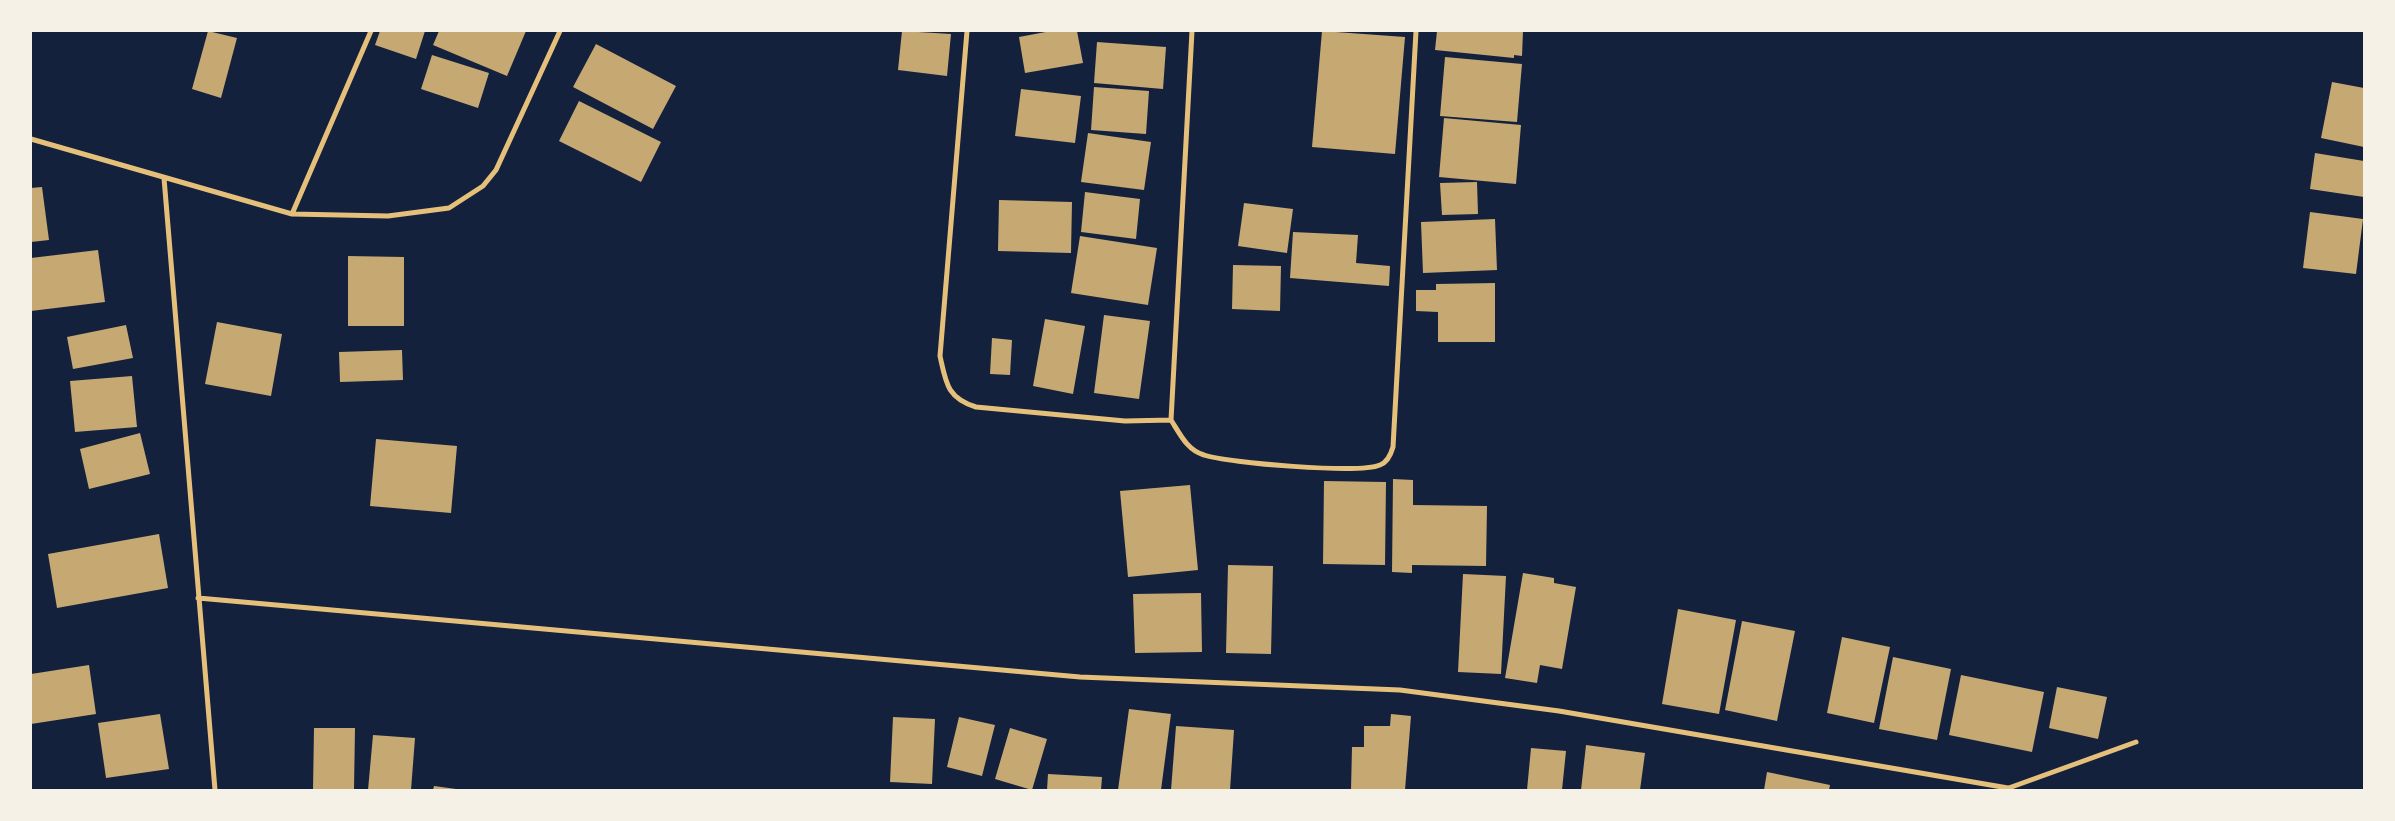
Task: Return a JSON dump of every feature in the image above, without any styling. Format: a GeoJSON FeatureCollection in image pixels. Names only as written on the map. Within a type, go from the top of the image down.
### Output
{"type":"FeatureCollection","features":[{"type":"Feature","properties":{"kind":"street"},"geometry":{"type":"LineString","coordinates":[[292,214],[371,31]]}},
{"type":"Feature","properties":{"kind":"street"},"geometry":{"type":"LineString","coordinates":[[31,139],[292,214],[388,216],[449,208],[483,186],[496,170],[560,31]]}},
{"type":"Feature","properties":{"kind":"street"},"geometry":{"type":"LineString","coordinates":[[967,31],[940,356],[947,387],[961,402],[976,407],[1125,421],[1171,420]]}},
{"type":"Feature","properties":{"kind":"street"},"geometry":{"type":"LineString","coordinates":[[1192,31],[1171,420],[1186,444],[1204,455],[1274,465],[1364,468],[1381,465],[1390,456],[1393,447],[1416,31]]}},
{"type":"Feature","properties":{"kind":"street"},"geometry":{"type":"LineString","coordinates":[[164,178],[214,790]]}},
{"type":"Feature","properties":{"kind":"street"},"geometry":{"type":"LineString","coordinates":[[198,598],[1080,677],[1400,690],[1558,711],[2007,789],[2136,742]]}},
{"type":"Feature","properties":{"kind":"building"},"geometry":{"type":"Polygon","coordinates":[[[208,31],[237,38],[221,98],[192,89],[208,31]]]}},
{"type":"Feature","properties":{"kind":"building"},"geometry":{"type":"Polygon","coordinates":[[[380,31],[425,31],[416,59],[375,45],[380,31]]]}},
{"type":"Feature","properties":{"kind":"building"},"geometry":{"type":"Polygon","coordinates":[[[439,31],[526,31],[507,76],[433,45],[439,31]]]}},
{"type":"Feature","properties":{"kind":"building"},"geometry":{"type":"Polygon","coordinates":[[[902,31],[951,34],[947,76],[898,70],[902,31]]]}},
{"type":"Feature","properties":{"kind":"building"},"geometry":{"type":"Polygon","coordinates":[[[1051,31],[1077,31],[1083,63],[1025,73],[1019,37],[1051,31]]]}},
{"type":"Feature","properties":{"kind":"building"},"geometry":{"type":"Polygon","coordinates":[[[1322,31],[1405,37],[1395,154],[1312,147],[1322,31]]]}},
{"type":"Feature","properties":{"kind":"building"},"geometry":{"type":"Polygon","coordinates":[[[1437,31],[1523,31],[1522,56],[1514,55],[1514,58],[1435,50],[1437,31]]]}},
{"type":"Feature","properties":{"kind":"building"},"geometry":{"type":"Polygon","coordinates":[[[1097,42],[1166,47],[1163,89],[1094,83],[1097,42]]]}},
{"type":"Feature","properties":{"kind":"building"},"geometry":{"type":"Polygon","coordinates":[[[596,44],[676,86],[653,129],[573,87],[596,44]]]}},
{"type":"Feature","properties":{"kind":"building"},"geometry":{"type":"Polygon","coordinates":[[[432,55],[489,73],[478,108],[421,89],[432,55]]]}},
{"type":"Feature","properties":{"kind":"building"},"geometry":{"type":"Polygon","coordinates":[[[1445,57],[1522,64],[1517,122],[1440,116],[1445,57]]]}},
{"type":"Feature","properties":{"kind":"building"},"geometry":{"type":"Polygon","coordinates":[[[2332,82],[2364,88],[2364,147],[2321,138],[2332,82]]]}},
{"type":"Feature","properties":{"kind":"building"},"geometry":{"type":"Polygon","coordinates":[[[1094,87],[1149,91],[1146,134],[1091,130],[1094,87]]]}},
{"type":"Feature","properties":{"kind":"building"},"geometry":{"type":"Polygon","coordinates":[[[1021,89],[1081,96],[1075,143],[1015,136],[1021,89]]]}},
{"type":"Feature","properties":{"kind":"building"},"geometry":{"type":"Polygon","coordinates":[[[579,101],[661,142],[641,182],[559,141],[579,101]]]}},
{"type":"Feature","properties":{"kind":"building"},"geometry":{"type":"Polygon","coordinates":[[[1444,118],[1521,125],[1516,184],[1439,177],[1444,118]]]}},
{"type":"Feature","properties":{"kind":"building"},"geometry":{"type":"Polygon","coordinates":[[[1088,133],[1151,142],[1144,190],[1081,182],[1088,133]]]}},
{"type":"Feature","properties":{"kind":"building"},"geometry":{"type":"Polygon","coordinates":[[[2315,153],[2364,161],[2364,197],[2310,189],[2315,153]]]}},
{"type":"Feature","properties":{"kind":"building"},"geometry":{"type":"Polygon","coordinates":[[[1477,182],[1478,214],[1442,215],[1440,183],[1477,182]]]}},
{"type":"Feature","properties":{"kind":"building"},"geometry":{"type":"Polygon","coordinates":[[[42,187],[49,240],[31,242],[31,188],[42,187]]]}},
{"type":"Feature","properties":{"kind":"building"},"geometry":{"type":"Polygon","coordinates":[[[1085,192],[1140,199],[1136,239],[1081,232],[1085,192]]]}},
{"type":"Feature","properties":{"kind":"building"},"geometry":{"type":"Polygon","coordinates":[[[999,200],[1072,202],[1071,253],[998,251],[999,200]]]}},
{"type":"Feature","properties":{"kind":"building"},"geometry":{"type":"Polygon","coordinates":[[[1244,203],[1293,209],[1287,253],[1238,246],[1244,203]]]}},
{"type":"Feature","properties":{"kind":"building"},"geometry":{"type":"Polygon","coordinates":[[[2310,212],[2363,219],[2356,274],[2303,268],[2310,212]]]}},
{"type":"Feature","properties":{"kind":"building"},"geometry":{"type":"Polygon","coordinates":[[[1495,219],[1497,270],[1423,273],[1421,222],[1495,219]]]}},
{"type":"Feature","properties":{"kind":"building"},"geometry":{"type":"Polygon","coordinates":[[[1293,232],[1358,235],[1356,263],[1390,266],[1389,286],[1290,278],[1293,232]]]}},
{"type":"Feature","properties":{"kind":"building"},"geometry":{"type":"Polygon","coordinates":[[[1080,236],[1157,248],[1148,305],[1071,293],[1080,236]]]}},
{"type":"Feature","properties":{"kind":"building"},"geometry":{"type":"Polygon","coordinates":[[[98,250],[105,302],[31,311],[31,258],[98,250]]]}},
{"type":"Feature","properties":{"kind":"building"},"geometry":{"type":"Polygon","coordinates":[[[348,256],[404,257],[404,326],[348,326],[348,256]]]}},
{"type":"Feature","properties":{"kind":"building"},"geometry":{"type":"Polygon","coordinates":[[[1233,265],[1281,266],[1280,311],[1232,309],[1233,265]]]}},
{"type":"Feature","properties":{"kind":"building"},"geometry":{"type":"Polygon","coordinates":[[[1495,283],[1495,342],[1438,342],[1438,312],[1416,311],[1416,290],[1436,290],[1436,284],[1495,283]]]}},
{"type":"Feature","properties":{"kind":"building"},"geometry":{"type":"Polygon","coordinates":[[[1104,315],[1150,321],[1139,399],[1094,393],[1104,315]]]}},
{"type":"Feature","properties":{"kind":"building"},"geometry":{"type":"Polygon","coordinates":[[[1045,319],[1085,326],[1073,394],[1033,386],[1045,319]]]}},
{"type":"Feature","properties":{"kind":"building"},"geometry":{"type":"Polygon","coordinates":[[[217,322],[282,334],[271,396],[205,384],[217,322]]]}},
{"type":"Feature","properties":{"kind":"building"},"geometry":{"type":"Polygon","coordinates":[[[126,325],[133,358],[73,369],[67,337],[126,325]]]}},
{"type":"Feature","properties":{"kind":"building"},"geometry":{"type":"Polygon","coordinates":[[[992,338],[1012,340],[1010,375],[990,374],[992,338]]]}},
{"type":"Feature","properties":{"kind":"building"},"geometry":{"type":"Polygon","coordinates":[[[402,350],[403,380],[340,382],[339,352],[402,350]]]}},
{"type":"Feature","properties":{"kind":"building"},"geometry":{"type":"Polygon","coordinates":[[[132,376],[137,427],[75,432],[70,381],[132,376]]]}},
{"type":"Feature","properties":{"kind":"building"},"geometry":{"type":"Polygon","coordinates":[[[140,433],[150,474],[89,489],[80,449],[140,433]]]}},
{"type":"Feature","properties":{"kind":"building"},"geometry":{"type":"Polygon","coordinates":[[[376,439],[457,446],[451,513],[370,506],[376,439]]]}},
{"type":"Feature","properties":{"kind":"building"},"geometry":{"type":"Polygon","coordinates":[[[1393,479],[1413,480],[1413,505],[1487,506],[1486,566],[1412,565],[1412,573],[1392,572],[1393,479]]]}},
{"type":"Feature","properties":{"kind":"building"},"geometry":{"type":"Polygon","coordinates":[[[1324,481],[1386,482],[1385,565],[1323,564],[1324,481]]]}},
{"type":"Feature","properties":{"kind":"building"},"geometry":{"type":"Polygon","coordinates":[[[1190,485],[1198,570],[1128,577],[1120,491],[1190,485]]]}},
{"type":"Feature","properties":{"kind":"building"},"geometry":{"type":"Polygon","coordinates":[[[159,534],[168,588],[57,608],[48,554],[159,534]]]}},
{"type":"Feature","properties":{"kind":"building"},"geometry":{"type":"Polygon","coordinates":[[[1228,565],[1273,566],[1271,654],[1226,653],[1228,565]]]}},
{"type":"Feature","properties":{"kind":"building"},"geometry":{"type":"Polygon","coordinates":[[[1523,573],[1554,578],[1554,583],[1576,587],[1562,669],[1540,665],[1537,683],[1505,678],[1523,573]]]}},
{"type":"Feature","properties":{"kind":"building"},"geometry":{"type":"Polygon","coordinates":[[[1463,574],[1506,576],[1501,674],[1458,672],[1463,574]]]}},
{"type":"Feature","properties":{"kind":"building"},"geometry":{"type":"Polygon","coordinates":[[[1201,593],[1202,652],[1135,653],[1133,594],[1201,593]]]}},
{"type":"Feature","properties":{"kind":"building"},"geometry":{"type":"Polygon","coordinates":[[[1678,609],[1736,620],[1719,714],[1662,704],[1678,609]]]}},
{"type":"Feature","properties":{"kind":"building"},"geometry":{"type":"Polygon","coordinates":[[[1742,621],[1795,631],[1777,721],[1725,710],[1742,621]]]}},
{"type":"Feature","properties":{"kind":"building"},"geometry":{"type":"Polygon","coordinates":[[[1842,637],[1890,647],[1874,723],[1827,713],[1842,637]]]}},
{"type":"Feature","properties":{"kind":"building"},"geometry":{"type":"Polygon","coordinates":[[[1893,657],[1951,669],[1937,740],[1879,729],[1893,657]]]}},
{"type":"Feature","properties":{"kind":"building"},"geometry":{"type":"Polygon","coordinates":[[[89,665],[96,714],[31,724],[31,674],[89,665]]]}},
{"type":"Feature","properties":{"kind":"building"},"geometry":{"type":"Polygon","coordinates":[[[1961,675],[2044,692],[2032,752],[1949,735],[1961,675]]]}},
{"type":"Feature","properties":{"kind":"building"},"geometry":{"type":"Polygon","coordinates":[[[2057,687],[2107,697],[2098,739],[2049,728],[2057,687]]]}},
{"type":"Feature","properties":{"kind":"building"},"geometry":{"type":"Polygon","coordinates":[[[1129,709],[1171,714],[1161,790],[1118,790],[1129,709]]]}},
{"type":"Feature","properties":{"kind":"building"},"geometry":{"type":"Polygon","coordinates":[[[160,714],[169,769],[106,778],[98,723],[160,714]]]}},
{"type":"Feature","properties":{"kind":"building"},"geometry":{"type":"Polygon","coordinates":[[[1391,714],[1411,716],[1405,790],[1351,790],[1352,747],[1364,747],[1364,726],[1390,726],[1391,714]]]}},
{"type":"Feature","properties":{"kind":"building"},"geometry":{"type":"Polygon","coordinates":[[[893,717],[935,719],[932,784],[890,782],[893,717]]]}},
{"type":"Feature","properties":{"kind":"building"},"geometry":{"type":"Polygon","coordinates":[[[959,717],[995,725],[982,776],[947,767],[959,717]]]}},
{"type":"Feature","properties":{"kind":"building"},"geometry":{"type":"Polygon","coordinates":[[[1176,726],[1234,730],[1230,790],[1171,790],[1176,726]]]}},
{"type":"Feature","properties":{"kind":"building"},"geometry":{"type":"Polygon","coordinates":[[[314,728],[355,728],[354,790],[313,790],[314,728]]]}},
{"type":"Feature","properties":{"kind":"building"},"geometry":{"type":"Polygon","coordinates":[[[1010,728],[1047,739],[1032,790],[995,779],[1010,728]]]}},
{"type":"Feature","properties":{"kind":"building"},"geometry":{"type":"Polygon","coordinates":[[[373,735],[415,738],[411,790],[368,790],[373,735]]]}},
{"type":"Feature","properties":{"kind":"building"},"geometry":{"type":"Polygon","coordinates":[[[1586,745],[1645,753],[1640,790],[1581,790],[1586,745]]]}},
{"type":"Feature","properties":{"kind":"building"},"geometry":{"type":"Polygon","coordinates":[[[1531,748],[1566,751],[1562,790],[1527,790],[1531,748]]]}},
{"type":"Feature","properties":{"kind":"building"},"geometry":{"type":"Polygon","coordinates":[[[1767,772],[1830,785],[1829,790],[1764,790],[1767,772]]]}},
{"type":"Feature","properties":{"kind":"building"},"geometry":{"type":"Polygon","coordinates":[[[1048,774],[1102,777],[1101,790],[1047,790],[1048,774]]]}},
{"type":"Feature","properties":{"kind":"building"},"geometry":{"type":"Polygon","coordinates":[[[434,786],[456,789],[456,790],[433,790],[434,786]]]}}]}
